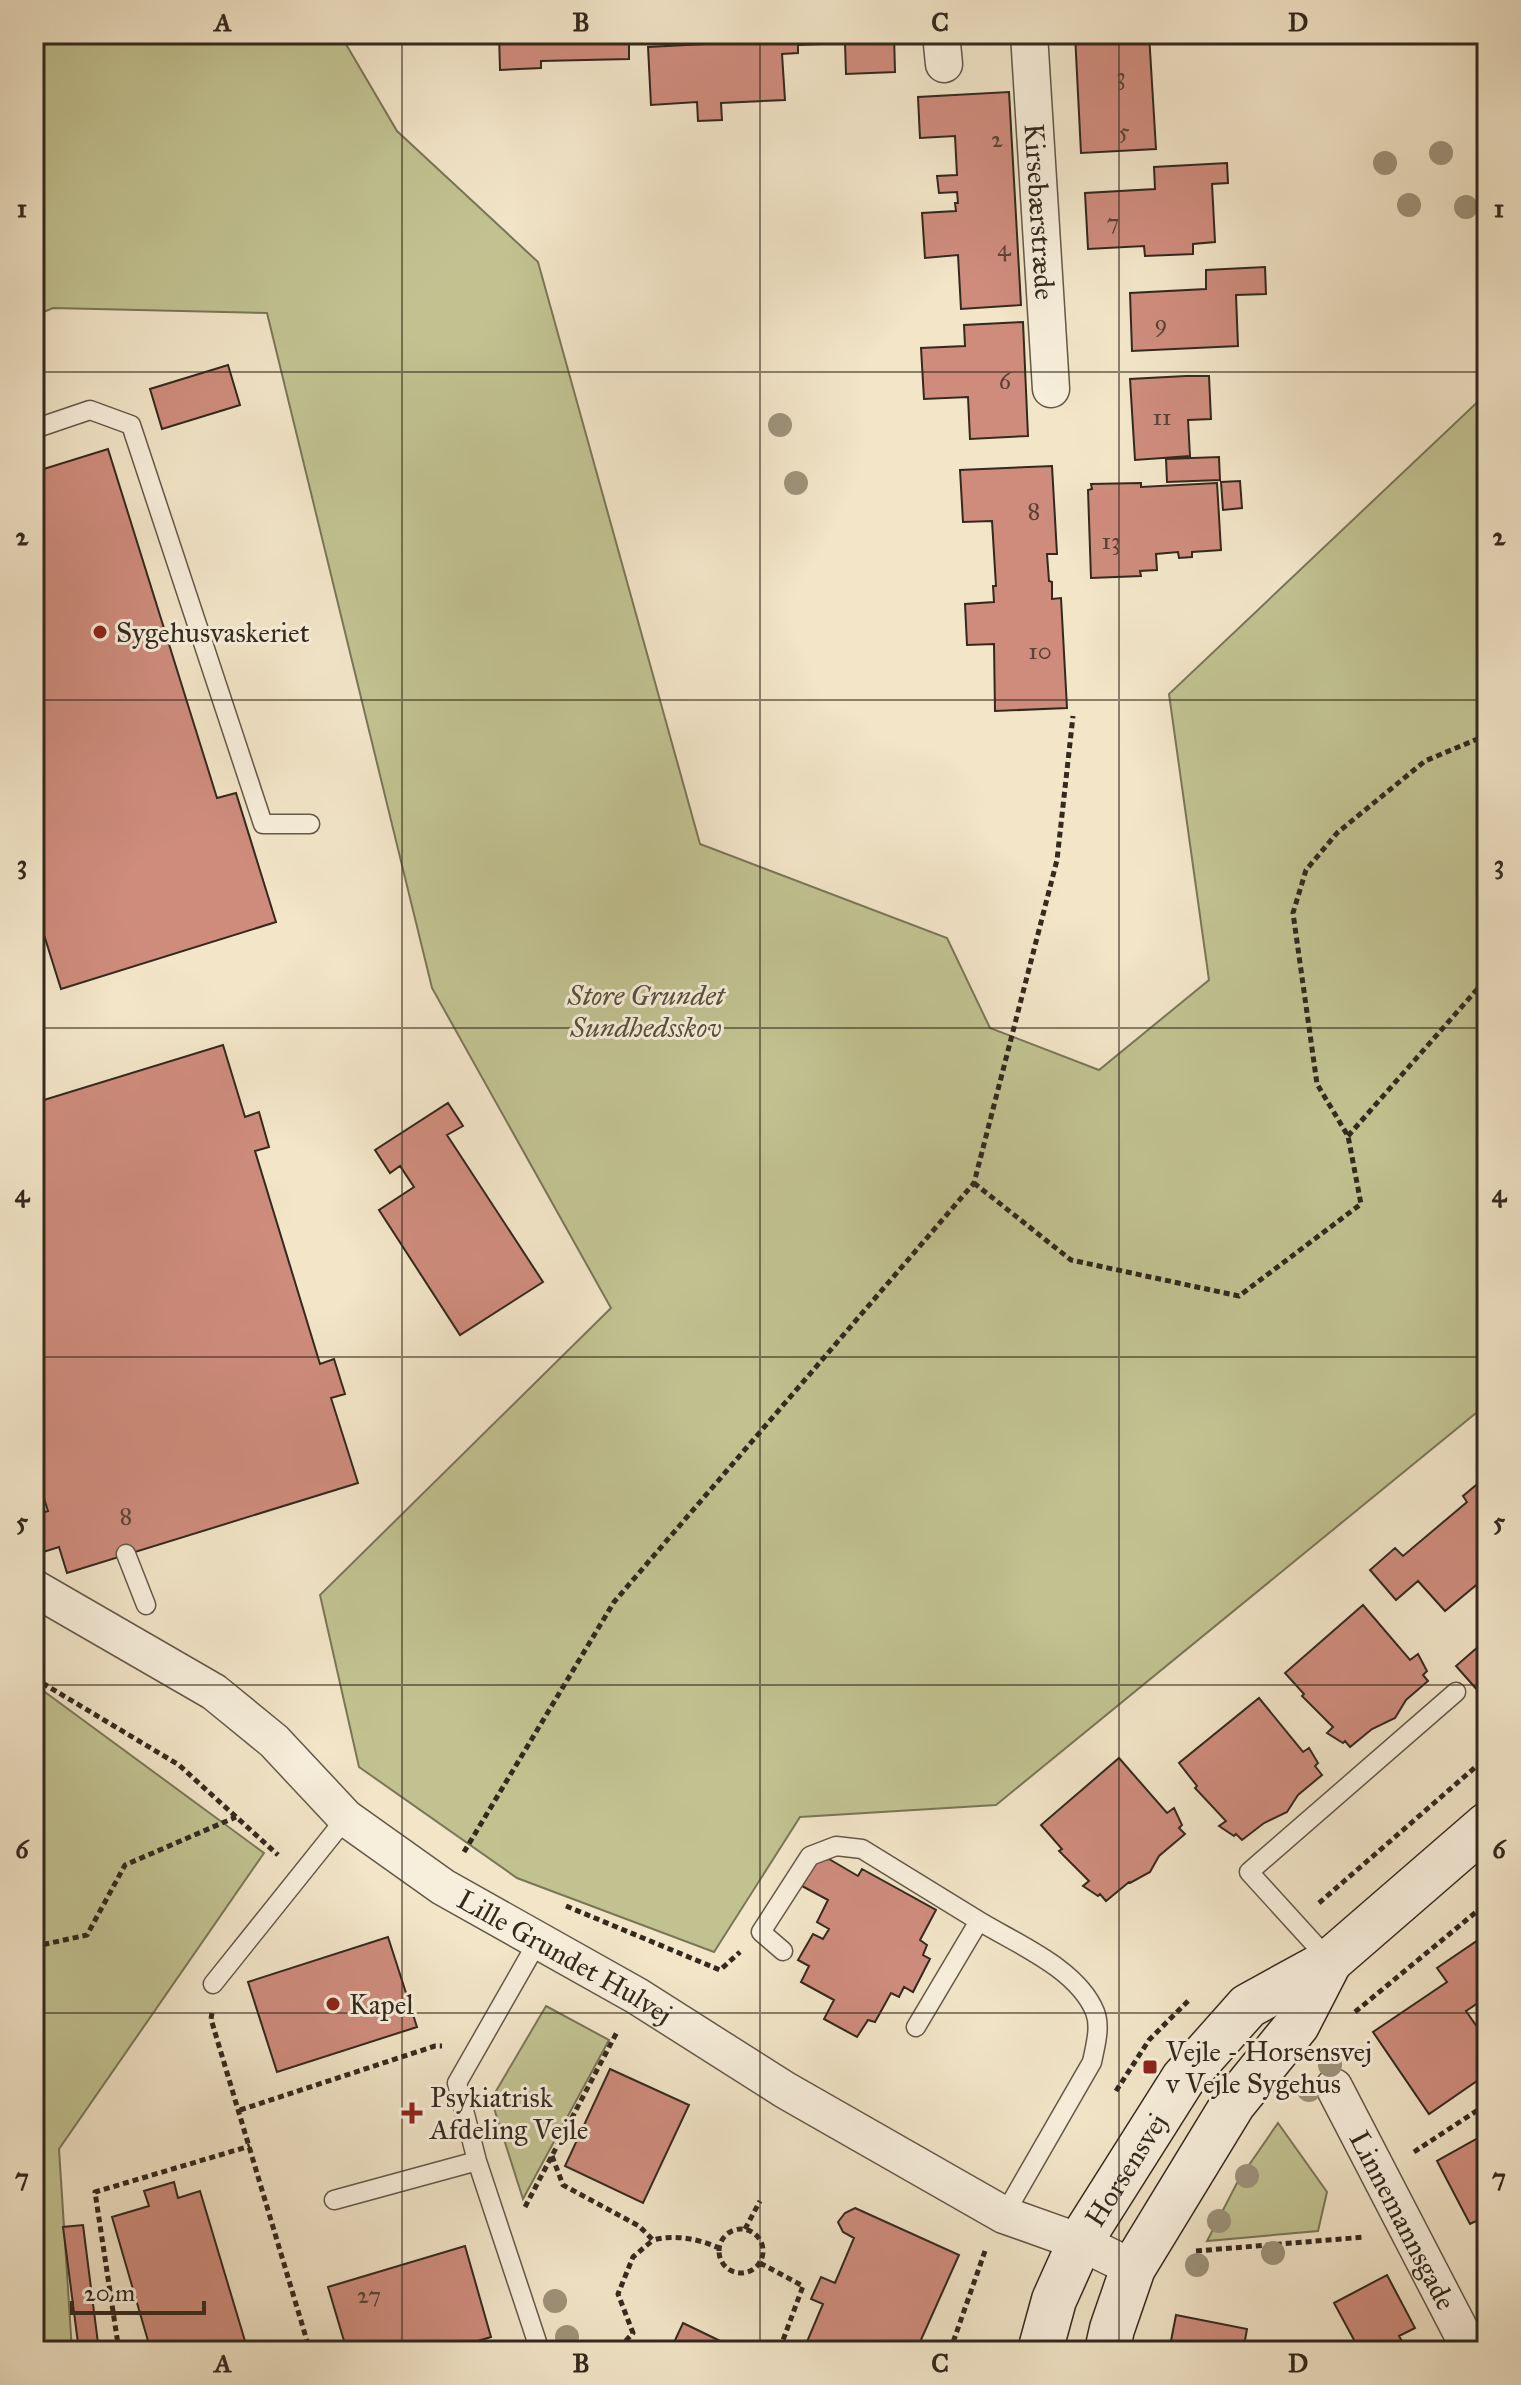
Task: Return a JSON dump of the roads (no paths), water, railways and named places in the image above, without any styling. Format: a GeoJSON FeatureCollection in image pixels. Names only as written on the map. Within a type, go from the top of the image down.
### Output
{"type":"FeatureCollection","features":[{"type":"Feature","properties":{"kind":"main road","name":"Horsensvej"},"geometry":{"type":"LineString","coordinates":[[1040,2351],[1054,2300],[1080,2242],[1183,2079],[1248,2006],[1330,1961],[1487,1825]]}},
{"type":"Feature","properties":{"kind":"main road","name":"Horsensvej"},"geometry":{"type":"LineString","coordinates":[[1107,2351],[1133,2268],[1233,2104],[1297,2025],[1330,1961]]}},
{"type":"Feature","properties":{"kind":"street","name":"Kirsebærstræde"},"geometry":{"type":"LineString","coordinates":[[1029,34],[1051,389]]}},
{"type":"Feature","properties":{"kind":"street","name":"Lille Grundet Hulvej"},"geometry":{"type":"LineString","coordinates":[[34,1588],[214,1692],[274,1741],[346,1818],[443,1887],[637,1996],[785,2090],[1004,2215],[1080,2242],[1133,2268]]}},
{"type":"Feature","properties":{"kind":"street","name":"Linnemannsgade"},"geometry":{"type":"LineString","coordinates":[[1334,2087],[1471,2351]]}},
{"type":"Feature","properties":{"kind":"lane"},"geometry":{"type":"LineString","coordinates":[[34,429],[90,410],[131,425],[263,824],[310,824]]}},
{"type":"Feature","properties":{"kind":"lane"},"geometry":{"type":"LineString","coordinates":[[126,1554],[146,1605]]}},
{"type":"Feature","properties":{"kind":"lane"},"geometry":{"type":"LineString","coordinates":[[1330,1961],[1249,1872],[1456,1692]]}},
{"type":"Feature","properties":{"kind":"lane"},"geometry":{"type":"LineString","coordinates":[[213,1984],[346,1818]]}},
{"type":"Feature","properties":{"kind":"lane"},"geometry":{"type":"LineString","coordinates":[[783,1951],[761,1932],[810,1856],[836,1846],[862,1849],[1067,1974],[1096,2014],[1097,2038],[1092,2062],[1004,2215]]}},
{"type":"Feature","properties":{"kind":"lane"},"geometry":{"type":"LineString","coordinates":[[916,2027],[979,1921]]}},
{"type":"Feature","properties":{"kind":"lane"},"geometry":{"type":"LineString","coordinates":[[538,1941],[457,2083],[477,2161],[540,2351]]}},
{"type":"Feature","properties":{"kind":"lane"},"geometry":{"type":"LineString","coordinates":[[334,2200],[477,2161]]}},
{"type":"Feature","properties":{"kind":"place","name":"Sygehusvaskeriet"},"geometry":{"type":"Point","coordinates":[100,632]}},
{"type":"Feature","properties":{"kind":"place","name":"Kapel"},"geometry":{"type":"Point","coordinates":[333,2004]}},
{"type":"Feature","properties":{"kind":"place","name":"Vejle - Horsensvej v Vejle Sygehus"},"geometry":{"type":"Point","coordinates":[1150,2067]}},
{"type":"Feature","properties":{"kind":"place","name":"Psykiatrisk Afdeling Vejle"},"geometry":{"type":"Point","coordinates":[412,2113]}},
{"type":"Feature","properties":{"kind":"park label","name":"Store Grundet Sundhedsskov"},"geometry":{"type":"Point","coordinates":[646,1011]}}]}
